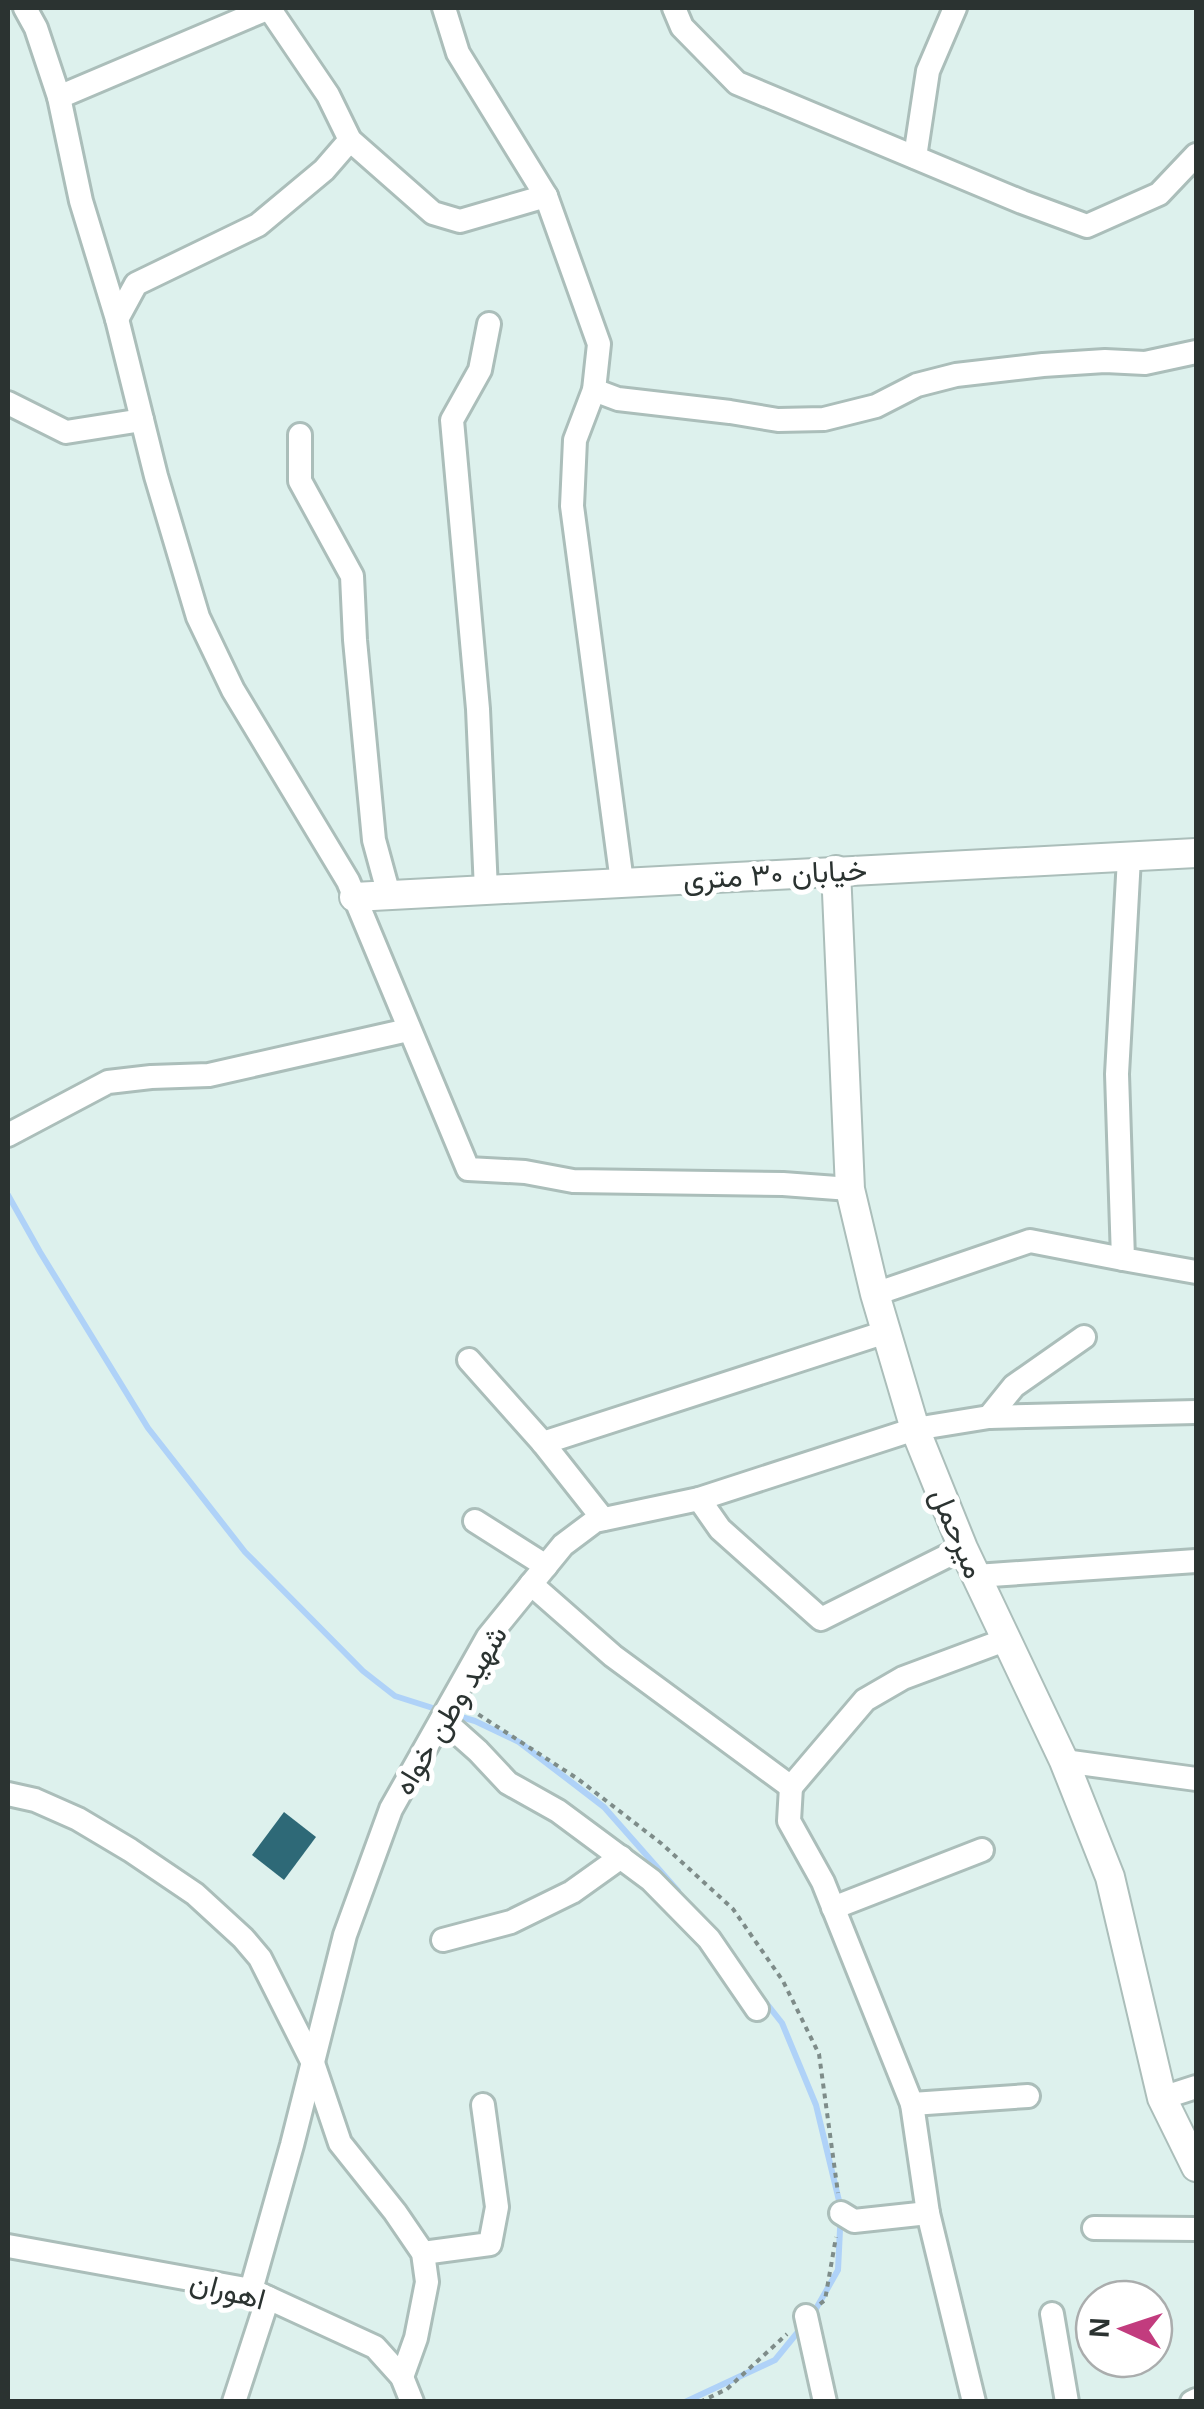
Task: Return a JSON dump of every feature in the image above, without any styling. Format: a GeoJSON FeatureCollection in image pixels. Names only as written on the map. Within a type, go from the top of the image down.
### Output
{"type":"FeatureCollection","features":[{"type":"Feature","properties":{"kind":"street"},"geometry":{"type":"LineString","coordinates":[[25,8],[36,28],[59,97],[80,201],[117,319],[156,476],[198,617],[233,690],[348,881],[468,1168],[525,1172],[573,1181],[784,1184],[850,1189]]}},
{"type":"Feature","properties":{"kind":"street"},"geometry":{"type":"LineString","coordinates":[[59,97],[269,8],[328,95],[350,140],[433,213],[460,221],[546,196]]}},
{"type":"Feature","properties":{"kind":"street"},"geometry":{"type":"LineString","coordinates":[[444,8],[458,52],[546,196],[599,344],[594,390],[576,440],[572,506],[622,882]]}},
{"type":"Feature","properties":{"kind":"street"},"geometry":{"type":"LineString","coordinates":[[674,8],[682,28],[737,83],[1087,226],[1159,194],[1196,155]]}},
{"type":"Feature","properties":{"kind":"street"},"geometry":{"type":"LineString","coordinates":[[915,157],[928,72],[955,8]]}},
{"type":"Feature","properties":{"kind":"street"},"geometry":{"type":"LineString","coordinates":[[117,319],[136,284],[258,225],[324,170],[350,140]]}},
{"type":"Feature","properties":{"kind":"street"},"geometry":{"type":"LineString","coordinates":[[486,890],[478,709],[452,420],[480,370],[489,324]]}},
{"type":"Feature","properties":{"kind":"street"},"geometry":{"type":"LineString","coordinates":[[594,390],[618,399],[778,420],[824,419],[876,406],[917,385],[956,375],[1090,362],[1145,363],[1196,352]]}},
{"type":"Feature","properties":{"kind":"street"},"geometry":{"type":"LineString","coordinates":[[8,403],[66,432],[142,420]]}},
{"type":"Feature","properties":{"kind":"street"},"geometry":{"type":"LineString","coordinates":[[300,435],[300,481],[352,576],[374,840],[390,895]]}},
{"type":"Feature","properties":{"kind":"street","name":"خیابان ۳۰ متری"},"geometry":{"type":"LineString","coordinates":[[354,897],[1196,853]]}},
{"type":"Feature","properties":{"kind":"street"},"geometry":{"type":"LineString","coordinates":[[1123,1259],[1117,1074],[1129,858]]}},
{"type":"Feature","properties":{"kind":"street","name":"میرحمل"},"geometry":{"type":"LineString","coordinates":[[836,870],[850,1189],[874,1294],[916,1428],[963,1548],[1064,1761],[1110,1877],[1162,2098],[1196,2167]]}},
{"type":"Feature","properties":{"kind":"street"},"geometry":{"type":"LineString","coordinates":[[8,1135],[108,1082],[209,1075],[408,1030]]}},
{"type":"Feature","properties":{"kind":"street"},"geometry":{"type":"LineString","coordinates":[[874,1294],[1030,1241],[1196,1272]]}},
{"type":"Feature","properties":{"kind":"street"},"geometry":{"type":"LineString","coordinates":[[543,1443],[886,1332]]}},
{"type":"Feature","properties":{"kind":"street"},"geometry":{"type":"LineString","coordinates":[[989,1417],[1014,1386],[1084,1337]]}},
{"type":"Feature","properties":{"kind":"street"},"geometry":{"type":"LineString","coordinates":[[469,1360],[543,1443],[603,1519]]}},
{"type":"Feature","properties":{"kind":"street","name":"شهید وطن خواه"},"geometry":{"type":"LineString","coordinates":[[234,2402],[345,1935],[392,1809],[488,1637],[564,1545],[595,1521],[699,1499],[916,1428],[989,1417],[1196,1412]]}},
{"type":"Feature","properties":{"kind":"street"},"geometry":{"type":"LineString","coordinates":[[699,1499],[720,1529],[821,1619],[963,1548]]}},
{"type":"Feature","properties":{"kind":"street"},"geometry":{"type":"LineString","coordinates":[[476,1522],[539,1575],[613,1656],[791,1787]]}},
{"type":"Feature","properties":{"kind":"street"},"geometry":{"type":"LineString","coordinates":[[976,1576],[1196,1561]]}},
{"type":"Feature","properties":{"kind":"street"},"geometry":{"type":"LineString","coordinates":[[974,2402],[928,2213],[912,2104],[823,1882],[789,1821],[791,1787],[865,1700],[903,1678],[1005,1640]]}},
{"type":"Feature","properties":{"kind":"street"},"geometry":{"type":"LineString","coordinates":[[448,1708],[478,1751],[508,1783],[558,1811],[651,1880],[709,1939],[757,2009]]}},
{"type":"Feature","properties":{"kind":"street"},"geometry":{"type":"LineString","coordinates":[[1064,1761],[1196,1779]]}},
{"type":"Feature","properties":{"kind":"street"},"geometry":{"type":"LineString","coordinates":[[8,1794],[35,1800],[78,1819],[130,1850],[195,1894],[260,1958],[312,2063],[340,2142],[423,2252],[426,2282],[416,2338],[402,2377]]}},
{"type":"Feature","properties":{"kind":"street"},"geometry":{"type":"LineString","coordinates":[[833,1908],[982,1850]]}},
{"type":"Feature","properties":{"kind":"street"},"geometry":{"type":"LineString","coordinates":[[443,1940],[512,1922],[572,1892],[621,1858]]}},
{"type":"Feature","properties":{"kind":"street"},"geometry":{"type":"LineString","coordinates":[[1162,2098],[1196,2087]]}},
{"type":"Feature","properties":{"kind":"street"},"geometry":{"type":"LineString","coordinates":[[912,2104],[1028,2096]]}},
{"type":"Feature","properties":{"kind":"street"},"geometry":{"type":"LineString","coordinates":[[423,2252],[490,2244],[497,2207],[483,2105]]}},
{"type":"Feature","properties":{"kind":"street"},"geometry":{"type":"LineString","coordinates":[[841,2213],[854,2221],[928,2213]]}},
{"type":"Feature","properties":{"kind":"street"},"geometry":{"type":"LineString","coordinates":[[1094,2228],[1196,2229]]}},
{"type":"Feature","properties":{"kind":"street","name":"اهوران"},"geometry":{"type":"LineString","coordinates":[[8,2246],[260,2294],[375,2346],[402,2377],[412,2402]]}},
{"type":"Feature","properties":{"kind":"street"},"geometry":{"type":"LineString","coordinates":[[1052,2314],[1067,2402]]}},
{"type":"Feature","properties":{"kind":"street"},"geometry":{"type":"LineString","coordinates":[[806,2316],[825,2402]]}},
{"type":"Feature","properties":{"kind":"path"},"geometry":{"type":"LineString","coordinates":[[448,1708],[578,1779],[662,1844],[733,1909],[783,1981],[819,2054],[841,2213],[825,2300],[727,2389],[700,2402]]}},
{"type":"Feature","properties":{"kind":"building"},"geometry":{"type":"Polygon","coordinates":[[[284,1812],[316,1837],[284,1880],[252,1855],[284,1812]]]}},
{"type":"Feature","properties":{"kind":"waterway"},"geometry":{"type":"LineString","coordinates":[[8,1195],[148,1428],[245,1552],[363,1671],[395,1696],[439,1710]]}},
{"type":"Feature","properties":{"kind":"waterway"},"geometry":{"type":"LineString","coordinates":[[451,1714],[519,1742],[604,1807],[678,1891]]}},
{"type":"Feature","properties":{"kind":"waterway"},"geometry":{"type":"LineString","coordinates":[[763,1999],[782,2023],[816,2105],[841,2209],[838,2270],[813,2314]]}},
{"type":"Feature","properties":{"kind":"waterway"},"geometry":{"type":"LineString","coordinates":[[685,2402],[775,2360],[802,2327]]}}]}
